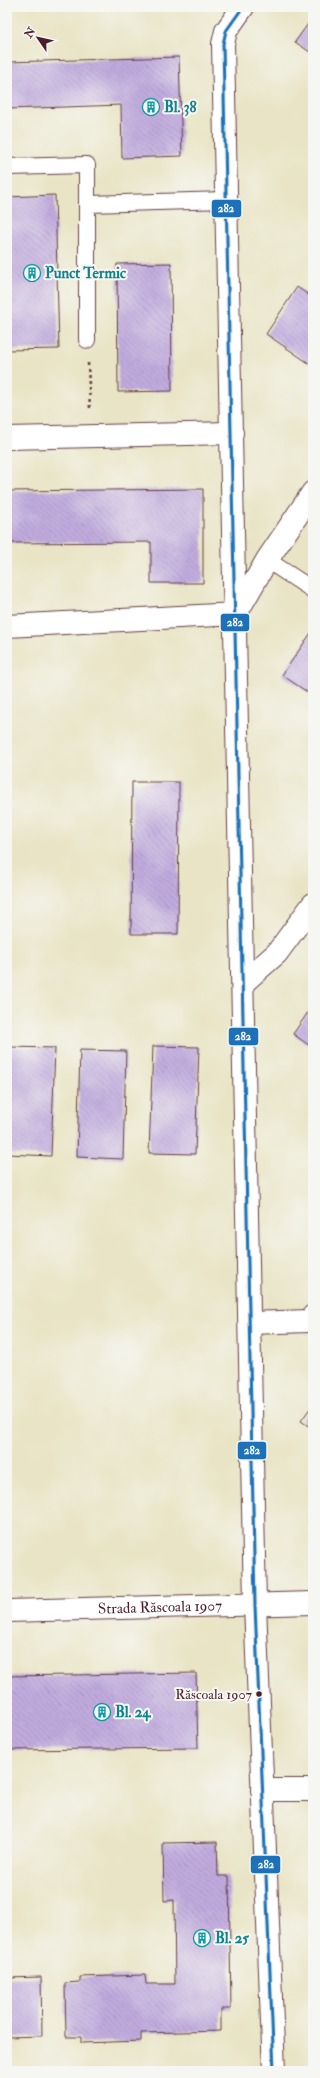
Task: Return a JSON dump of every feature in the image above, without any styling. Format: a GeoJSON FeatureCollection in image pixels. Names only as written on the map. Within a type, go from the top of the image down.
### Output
{"type":"FeatureCollection","features":[{"type":"Feature","properties":{"kind":"street"},"geometry":{"type":"LineString","coordinates":[[243,7],[226,31],[223,44],[236,614],[255,1605],[274,2071]]}},
{"type":"Feature","properties":{"kind":"street"},"geometry":{"type":"LineString","coordinates":[[7,438],[232,433]]}},
{"type":"Feature","properties":{"kind":"street"},"geometry":{"type":"LineString","coordinates":[[236,614],[267,560],[313,492]]}},
{"type":"Feature","properties":{"kind":"street"},"geometry":{"type":"LineString","coordinates":[[7,626],[236,614]]}},
{"type":"Feature","properties":{"kind":"street"},"geometry":{"type":"LineString","coordinates":[[243,984],[277,953],[313,904]]}},
{"type":"Feature","properties":{"kind":"street"},"geometry":{"type":"LineString","coordinates":[[250,1323],[312,1320]]}},
{"type":"Feature","properties":{"kind":"street","name":"Strada Răscoala 1907"},"geometry":{"type":"LineString","coordinates":[[7,1611],[313,1603]]}},
{"type":"Feature","properties":{"kind":"street"},"geometry":{"type":"LineString","coordinates":[[262,1790],[313,1790]]}},
{"type":"Feature","properties":{"kind":"lane"},"geometry":{"type":"LineString","coordinates":[[7,167],[87,165],[87,340]]}},
{"type":"Feature","properties":{"kind":"lane"},"geometry":{"type":"LineString","coordinates":[[88,204],[226,200]]}},
{"type":"Feature","properties":{"kind":"lane"},"geometry":{"type":"LineString","coordinates":[[267,560],[313,590]]}},
{"type":"Feature","properties":{"kind":"path"},"geometry":{"type":"LineString","coordinates":[[87,340],[91,436]]}},
{"type":"Feature","properties":{"kind":"building"},"geometry":{"type":"Polygon","coordinates":[[[313,17],[313,54],[295,42],[313,17]]]}},
{"type":"Feature","properties":{"kind":"building","name":"Bl. 38"},"geometry":{"type":"Polygon","coordinates":[[[179,57],[182,156],[122,158],[121,105],[7,109],[7,62],[179,57]]]}},
{"type":"Feature","properties":{"kind":"building","name":"Punct Termic"},"geometry":{"type":"Polygon","coordinates":[[[55,195],[59,349],[7,350],[7,197],[55,195]]]}},
{"type":"Feature","properties":{"kind":"building"},"geometry":{"type":"Polygon","coordinates":[[[171,263],[172,391],[118,392],[117,264],[171,263]]]}},
{"type":"Feature","properties":{"kind":"building"},"geometry":{"type":"Polygon","coordinates":[[[297,287],[313,298],[313,366],[266,334],[297,287]]]}},
{"type":"Feature","properties":{"kind":"building"},"geometry":{"type":"Polygon","coordinates":[[[203,489],[203,583],[151,583],[151,542],[7,543],[7,491],[203,489]]]}},
{"type":"Feature","properties":{"kind":"building"},"geometry":{"type":"Polygon","coordinates":[[[313,630],[313,696],[282,675],[313,630]]]}},
{"type":"Feature","properties":{"kind":"building"},"geometry":{"type":"Polygon","coordinates":[[[132,782],[179,782],[178,934],[131,934],[132,782]]]}},
{"type":"Feature","properties":{"kind":"building"},"geometry":{"type":"Polygon","coordinates":[[[313,1005],[313,1048],[293,1034],[313,1005]]]}},
{"type":"Feature","properties":{"kind":"building"},"geometry":{"type":"Polygon","coordinates":[[[153,1046],[199,1047],[195,1154],[149,1153],[153,1046]]]}},
{"type":"Feature","properties":{"kind":"building"},"geometry":{"type":"Polygon","coordinates":[[[9,1047],[55,1048],[51,1156],[7,1154],[9,1047]]]}},
{"type":"Feature","properties":{"kind":"building"},"geometry":{"type":"Polygon","coordinates":[[[80,1050],[126,1051],[123,1159],[77,1157],[80,1050]]]}},
{"type":"Feature","properties":{"kind":"building"},"geometry":{"type":"Polygon","coordinates":[[[313,1404],[313,1429],[301,1421],[313,1404]]]}},
{"type":"Feature","properties":{"kind":"building","name":"Bl. 24"},"geometry":{"type":"Polygon","coordinates":[[[196,1673],[198,1748],[7,1750],[7,1676],[196,1673]]]}},
{"type":"Feature","properties":{"kind":"building","name":"Bl. 25"},"geometry":{"type":"Polygon","coordinates":[[[217,1842],[218,1876],[229,1876],[231,2009],[221,2009],[221,2031],[141,2033],[141,2041],[81,2043],[81,2037],[66,2037],[65,1983],[80,1982],[80,1977],[145,1975],[146,1984],[175,1984],[174,1900],[164,1901],[163,1843],[217,1842]]]}},
{"type":"Feature","properties":{"kind":"building"},"geometry":{"type":"Polygon","coordinates":[[[41,1977],[42,2036],[7,2037],[7,1978],[41,1977]]]}},
{"type":"Feature","properties":{"kind":"transit line","name":"282"},"geometry":{"type":"LineString","coordinates":[[243,7],[226,31],[223,44],[255,1605],[274,2071]]}},
{"type":"Feature","properties":{"kind":"place","name":"Bl. 38"},"geometry":{"type":"Point","coordinates":[151,107]}},
{"type":"Feature","properties":{"kind":"place","name":"Punct Termic"},"geometry":{"type":"Point","coordinates":[32,273]}},
{"type":"Feature","properties":{"kind":"place","name":"Răscoala 1907"},"geometry":{"type":"Point","coordinates":[259,1694]}},
{"type":"Feature","properties":{"kind":"place","name":"Bl. 24"},"geometry":{"type":"Point","coordinates":[102,1712]}},
{"type":"Feature","properties":{"kind":"place","name":"Bl. 25"},"geometry":{"type":"Point","coordinates":[202,1938]}}]}
